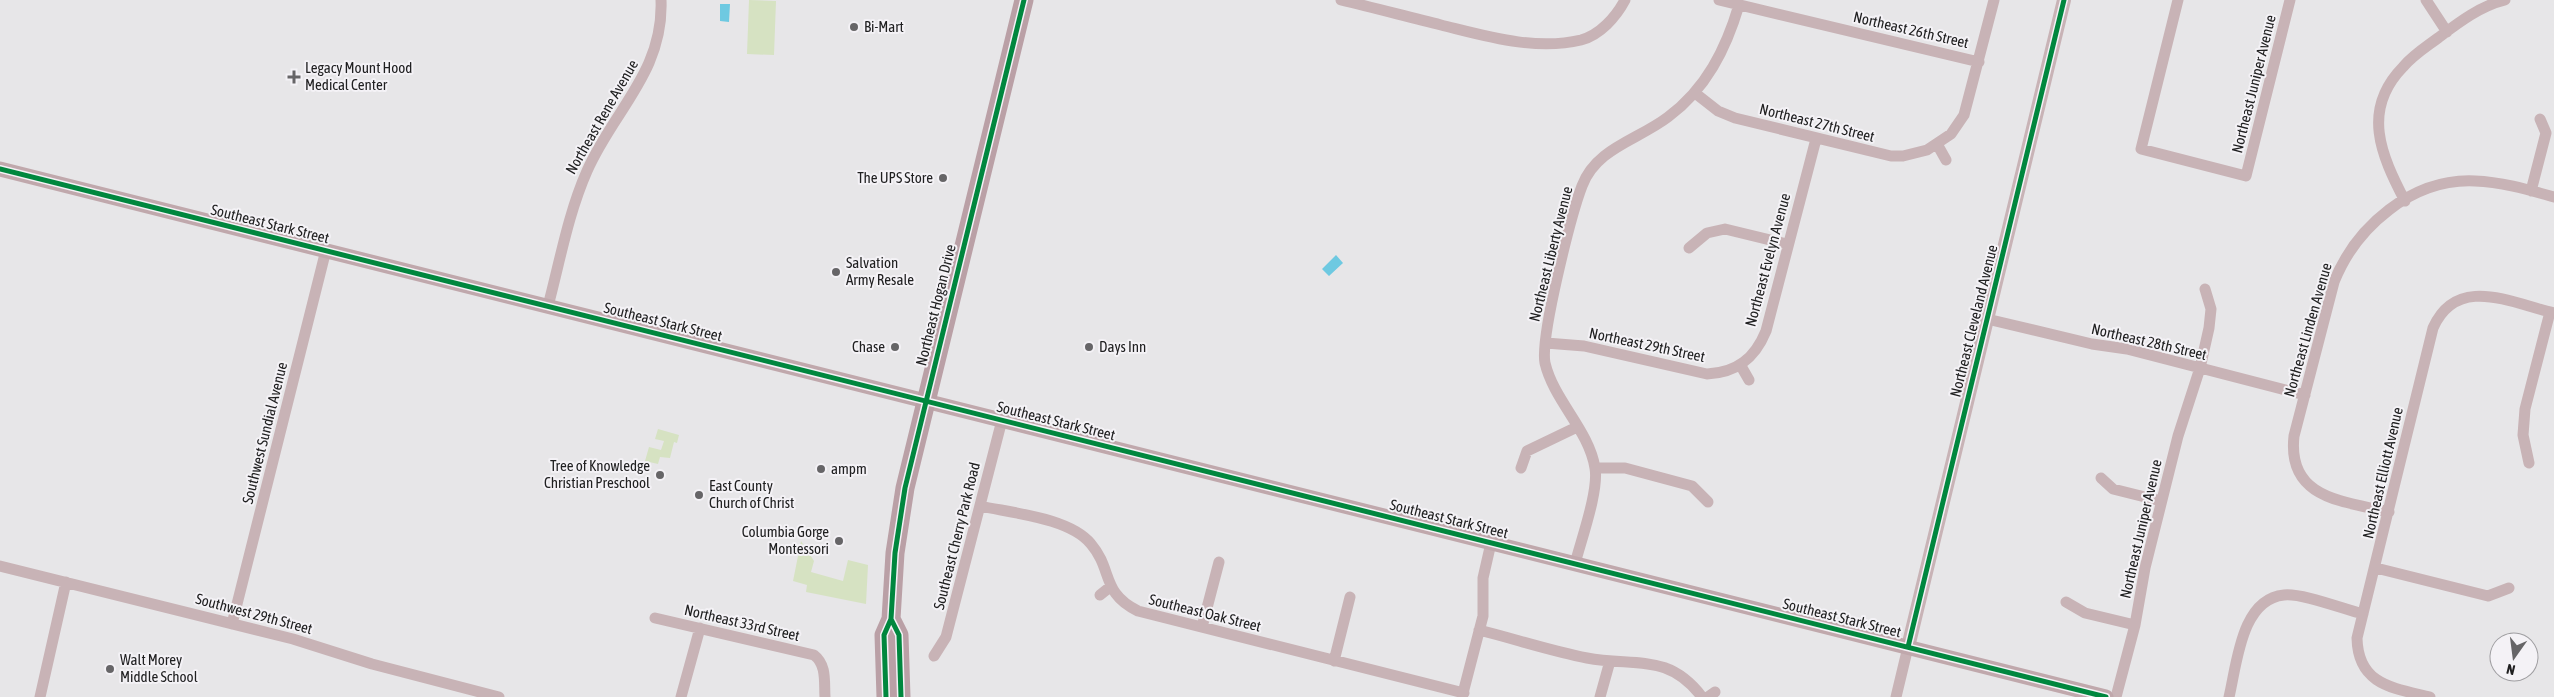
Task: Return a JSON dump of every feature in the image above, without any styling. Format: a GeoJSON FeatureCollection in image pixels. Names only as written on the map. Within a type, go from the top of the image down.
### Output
{"type":"FeatureCollection","features":[{"type":"Feature","properties":{"kind":"highway","name":"Northeast Hogan Drive"},"geometry":{"type":"LineString","coordinates":[[886,697],[884,634],[891,619],[893,570],[899,519],[925,401],[1024,0]]}},
{"type":"Feature","properties":{"kind":"highway","name":"Northeast Hogan Drive"},"geometry":{"type":"LineString","coordinates":[[891,619],[900,635],[901,697]]}},
{"type":"Feature","properties":{"kind":"main road","name":"Southeast Stark Street"},"geometry":{"type":"LineString","coordinates":[[0,169],[2106,697]]}},
{"type":"Feature","properties":{"kind":"street","name":"Northeast Rene Avenue"},"geometry":{"type":"LineString","coordinates":[[548,306],[581,184],[600,146],[637,89],[650,64],[660,28],[661,0]]}},
{"type":"Feature","properties":{"kind":"street"},"geometry":{"type":"LineString","coordinates":[[1341,0],[1505,41],[1560,42],[1581,40],[1602,28],[1611,20],[1625,0]]}},
{"type":"Feature","properties":{"kind":"street","name":"Northeast 26th Street"},"geometry":{"type":"LineString","coordinates":[[1719,0],[1979,62]]}},
{"type":"Feature","properties":{"kind":"street","name":"Northeast 27th Street"},"geometry":{"type":"LineString","coordinates":[[1696,93],[1718,111],[1735,118],[1891,156],[1915,154],[1937,144],[1951,134],[1964,115],[1994,0]]}},
{"type":"Feature","properties":{"kind":"street","name":"Northeast Cleveland Avenue"},"geometry":{"type":"LineString","coordinates":[[1896,697],[2064,0]]}},
{"type":"Feature","properties":{"kind":"street","name":"Northeast Juniper Avenue"},"geometry":{"type":"LineString","coordinates":[[2178,0],[2142,149],[2246,176],[2290,0]]}},
{"type":"Feature","properties":{"kind":"street"},"geometry":{"type":"LineString","coordinates":[[2426,0],[2446,32]]}},
{"type":"Feature","properties":{"kind":"street"},"geometry":{"type":"LineString","coordinates":[[2504,0],[2476,12],[2446,32],[2404,65],[2389,85],[2380,108],[2380,144],[2388,168],[2405,201],[2437,187],[2462,182],[2496,184],[2554,197]]}},
{"type":"Feature","properties":{"kind":"street","name":"Northeast Liberty Avenue"},"geometry":{"type":"LineString","coordinates":[[1575,564],[1595,486],[1595,468],[1577,427],[1550,378],[1545,361],[1548,321],[1576,208],[1587,175],[1602,156],[1667,118],[1696,93],[1721,55],[1739,5]]}},
{"type":"Feature","properties":{"kind":"street"},"geometry":{"type":"LineString","coordinates":[[2531,191],[2546,133],[2540,119]]}},
{"type":"Feature","properties":{"kind":"street","name":"Northeast Evelyn Avenue"},"geometry":{"type":"LineString","coordinates":[[1740,366],[1755,352],[1766,331],[1816,138]]}},
{"type":"Feature","properties":{"kind":"street"},"geometry":{"type":"LineString","coordinates":[[1937,144],[1946,160]]}},
{"type":"Feature","properties":{"kind":"street","name":"Northeast Linden Avenue"},"geometry":{"type":"LineString","coordinates":[[2389,512],[2325,496],[2305,482],[2296,466],[2293,448],[2334,282],[2344,260],[2366,230],[2384,214],[2405,201]]}},
{"type":"Feature","properties":{"kind":"street"},"geometry":{"type":"LineString","coordinates":[[1689,248],[1707,232],[1725,229],[1788,244]]}},
{"type":"Feature","properties":{"kind":"street","name":"Southwest Sundial Avenue"},"geometry":{"type":"LineString","coordinates":[[232,624],[326,250]]}},
{"type":"Feature","properties":{"kind":"street","name":"Northeast Juniper Avenue"},"geometry":{"type":"LineString","coordinates":[[2116,697],[2135,625],[2145,568],[2161,501],[2210,328],[2211,308],[2204,289]]}},
{"type":"Feature","properties":{"kind":"street","name":"Northeast Elliott Avenue"},"geometry":{"type":"LineString","coordinates":[[2430,697],[2383,684],[2373,678],[2361,662],[2357,638],[2376,568],[2432,328],[2437,318],[2449,305],[2464,297],[2475,295],[2552,312]]}},
{"type":"Feature","properties":{"kind":"street"},"geometry":{"type":"LineString","coordinates":[[2529,463],[2523,435],[2525,409],[2552,312]]}},
{"type":"Feature","properties":{"kind":"street","name":"Northeast 28th Street"},"geometry":{"type":"LineString","coordinates":[[1987,319],[2092,344],[2127,349],[2305,395]]}},
{"type":"Feature","properties":{"kind":"street","name":"Northeast 29th Street"},"geometry":{"type":"LineString","coordinates":[[1546,343],[1584,346],[1707,374],[1724,372],[1740,366]]}},
{"type":"Feature","properties":{"kind":"street"},"geometry":{"type":"LineString","coordinates":[[1740,366],[1749,380]]}},
{"type":"Feature","properties":{"kind":"street","name":"Southeast Cherry Park Road"},"geometry":{"type":"LineString","coordinates":[[934,656],[946,637],[1002,420]]}},
{"type":"Feature","properties":{"kind":"street"},"geometry":{"type":"LineString","coordinates":[[1522,468],[1527,451],[1577,427]]}},
{"type":"Feature","properties":{"kind":"street"},"geometry":{"type":"LineString","coordinates":[[1595,468],[1625,468],[1692,486],[1708,502]]}},
{"type":"Feature","properties":{"kind":"street"},"geometry":{"type":"LineString","coordinates":[[2101,478],[2113,489],[2161,501]]}},
{"type":"Feature","properties":{"kind":"street","name":"Southeast Oak Street"},"geometry":{"type":"LineString","coordinates":[[980,506],[1072,528],[1091,543],[1098,553],[1110,587],[1127,606],[1138,611],[1463,695]]}},
{"type":"Feature","properties":{"kind":"street"},"geometry":{"type":"LineString","coordinates":[[1463,695],[1480,630],[1484,605],[1483,578],[1491,543]]}},
{"type":"Feature","properties":{"kind":"street"},"geometry":{"type":"LineString","coordinates":[[1202,627],[1219,562]]}},
{"type":"Feature","properties":{"kind":"street","name":"Southwest 29th Street"},"geometry":{"type":"LineString","coordinates":[[0,566],[293,639],[372,664],[494,696]]}},
{"type":"Feature","properties":{"kind":"street"},"geometry":{"type":"LineString","coordinates":[[2376,568],[2488,596],[2509,588]]}},
{"type":"Feature","properties":{"kind":"street"},"geometry":{"type":"LineString","coordinates":[[40,697],[66,582]]}},
{"type":"Feature","properties":{"kind":"street"},"geometry":{"type":"LineString","coordinates":[[1100,595],[1110,587]]}},
{"type":"Feature","properties":{"kind":"street"},"geometry":{"type":"LineString","coordinates":[[2229,697],[2246,627],[2263,597],[2298,596],[2363,614]]}},
{"type":"Feature","properties":{"kind":"street"},"geometry":{"type":"LineString","coordinates":[[1334,661],[1350,598]]}},
{"type":"Feature","properties":{"kind":"street"},"geometry":{"type":"LineString","coordinates":[[2066,602],[2085,613],[2135,625]]}},
{"type":"Feature","properties":{"kind":"street","name":"Northeast 33rd Street"},"geometry":{"type":"LineString","coordinates":[[654,618],[814,655],[821,660],[825,697]]}},
{"type":"Feature","properties":{"kind":"street"},"geometry":{"type":"LineString","coordinates":[[681,697],[700,628]]}},
{"type":"Feature","properties":{"kind":"street"},"geometry":{"type":"LineString","coordinates":[[1480,630],[1586,658],[1649,662],[1685,679],[1702,697]]}},
{"type":"Feature","properties":{"kind":"street"},"geometry":{"type":"LineString","coordinates":[[1600,697],[1610,661]]}},
{"type":"Feature","properties":{"kind":"green space"},"geometry":{"type":"Polygon","coordinates":[[[749,0],[776,1],[774,55],[747,54],[749,0]]]}},
{"type":"Feature","properties":{"kind":"green space"},"geometry":{"type":"Polygon","coordinates":[[[658,429],[679,435],[677,443],[674,442],[670,458],[660,457],[658,464],[645,461],[649,447],[661,450],[664,441],[655,439],[658,429]]]}},
{"type":"Feature","properties":{"kind":"green space"},"geometry":{"type":"Polygon","coordinates":[[[801,541],[814,561],[811,572],[843,581],[848,560],[868,565],[866,604],[806,592],[807,585],[793,581],[801,541]]]}},
{"type":"Feature","properties":{"kind":"water"},"geometry":{"type":"Polygon","coordinates":[[[720,4],[730,4],[729,22],[720,21],[720,4]]]}},
{"type":"Feature","properties":{"kind":"water"},"geometry":{"type":"Polygon","coordinates":[[[1336,255],[1343,263],[1329,276],[1322,269],[1336,255]]]}},
{"type":"Feature","properties":{"kind":"cycle path"},"geometry":{"type":"LineString","coordinates":[[886,697],[884,635],[891,619],[895,553],[905,488],[1024,0]]}},
{"type":"Feature","properties":{"kind":"cycle path"},"geometry":{"type":"LineString","coordinates":[[1908,647],[2064,0]]}},
{"type":"Feature","properties":{"kind":"cycle path"},"geometry":{"type":"LineString","coordinates":[[0,169],[2106,697]]}},
{"type":"Feature","properties":{"kind":"cycle path"},"geometry":{"type":"LineString","coordinates":[[891,619],[899,635],[901,697]]}},
{"type":"Feature","properties":{"kind":"place","name":"Bi-Mart"},"geometry":{"type":"Point","coordinates":[854,27]}},
{"type":"Feature","properties":{"kind":"place","name":"Legacy Mount Hood Medical Center"},"geometry":{"type":"Point","coordinates":[294,77]}},
{"type":"Feature","properties":{"kind":"place","name":"The UPS Store"},"geometry":{"type":"Point","coordinates":[943,178]}},
{"type":"Feature","properties":{"kind":"place","name":"Salvation Army Resale"},"geometry":{"type":"Point","coordinates":[836,272]}},
{"type":"Feature","properties":{"kind":"place","name":"Chase"},"geometry":{"type":"Point","coordinates":[895,347]}},
{"type":"Feature","properties":{"kind":"place","name":"Days Inn"},"geometry":{"type":"Point","coordinates":[1089,347]}},
{"type":"Feature","properties":{"kind":"place","name":"ampm"},"geometry":{"type":"Point","coordinates":[821,469]}},
{"type":"Feature","properties":{"kind":"place","name":"Tree of Knowledge Christian Preschool"},"geometry":{"type":"Point","coordinates":[660,475]}},
{"type":"Feature","properties":{"kind":"place","name":"East County Church of Christ"},"geometry":{"type":"Point","coordinates":[699,495]}},
{"type":"Feature","properties":{"kind":"place","name":"Columbia Gorge Montessori"},"geometry":{"type":"Point","coordinates":[839,541]}},
{"type":"Feature","properties":{"kind":"place","name":"Walt Morey Middle School"},"geometry":{"type":"Point","coordinates":[110,669]}}]}
